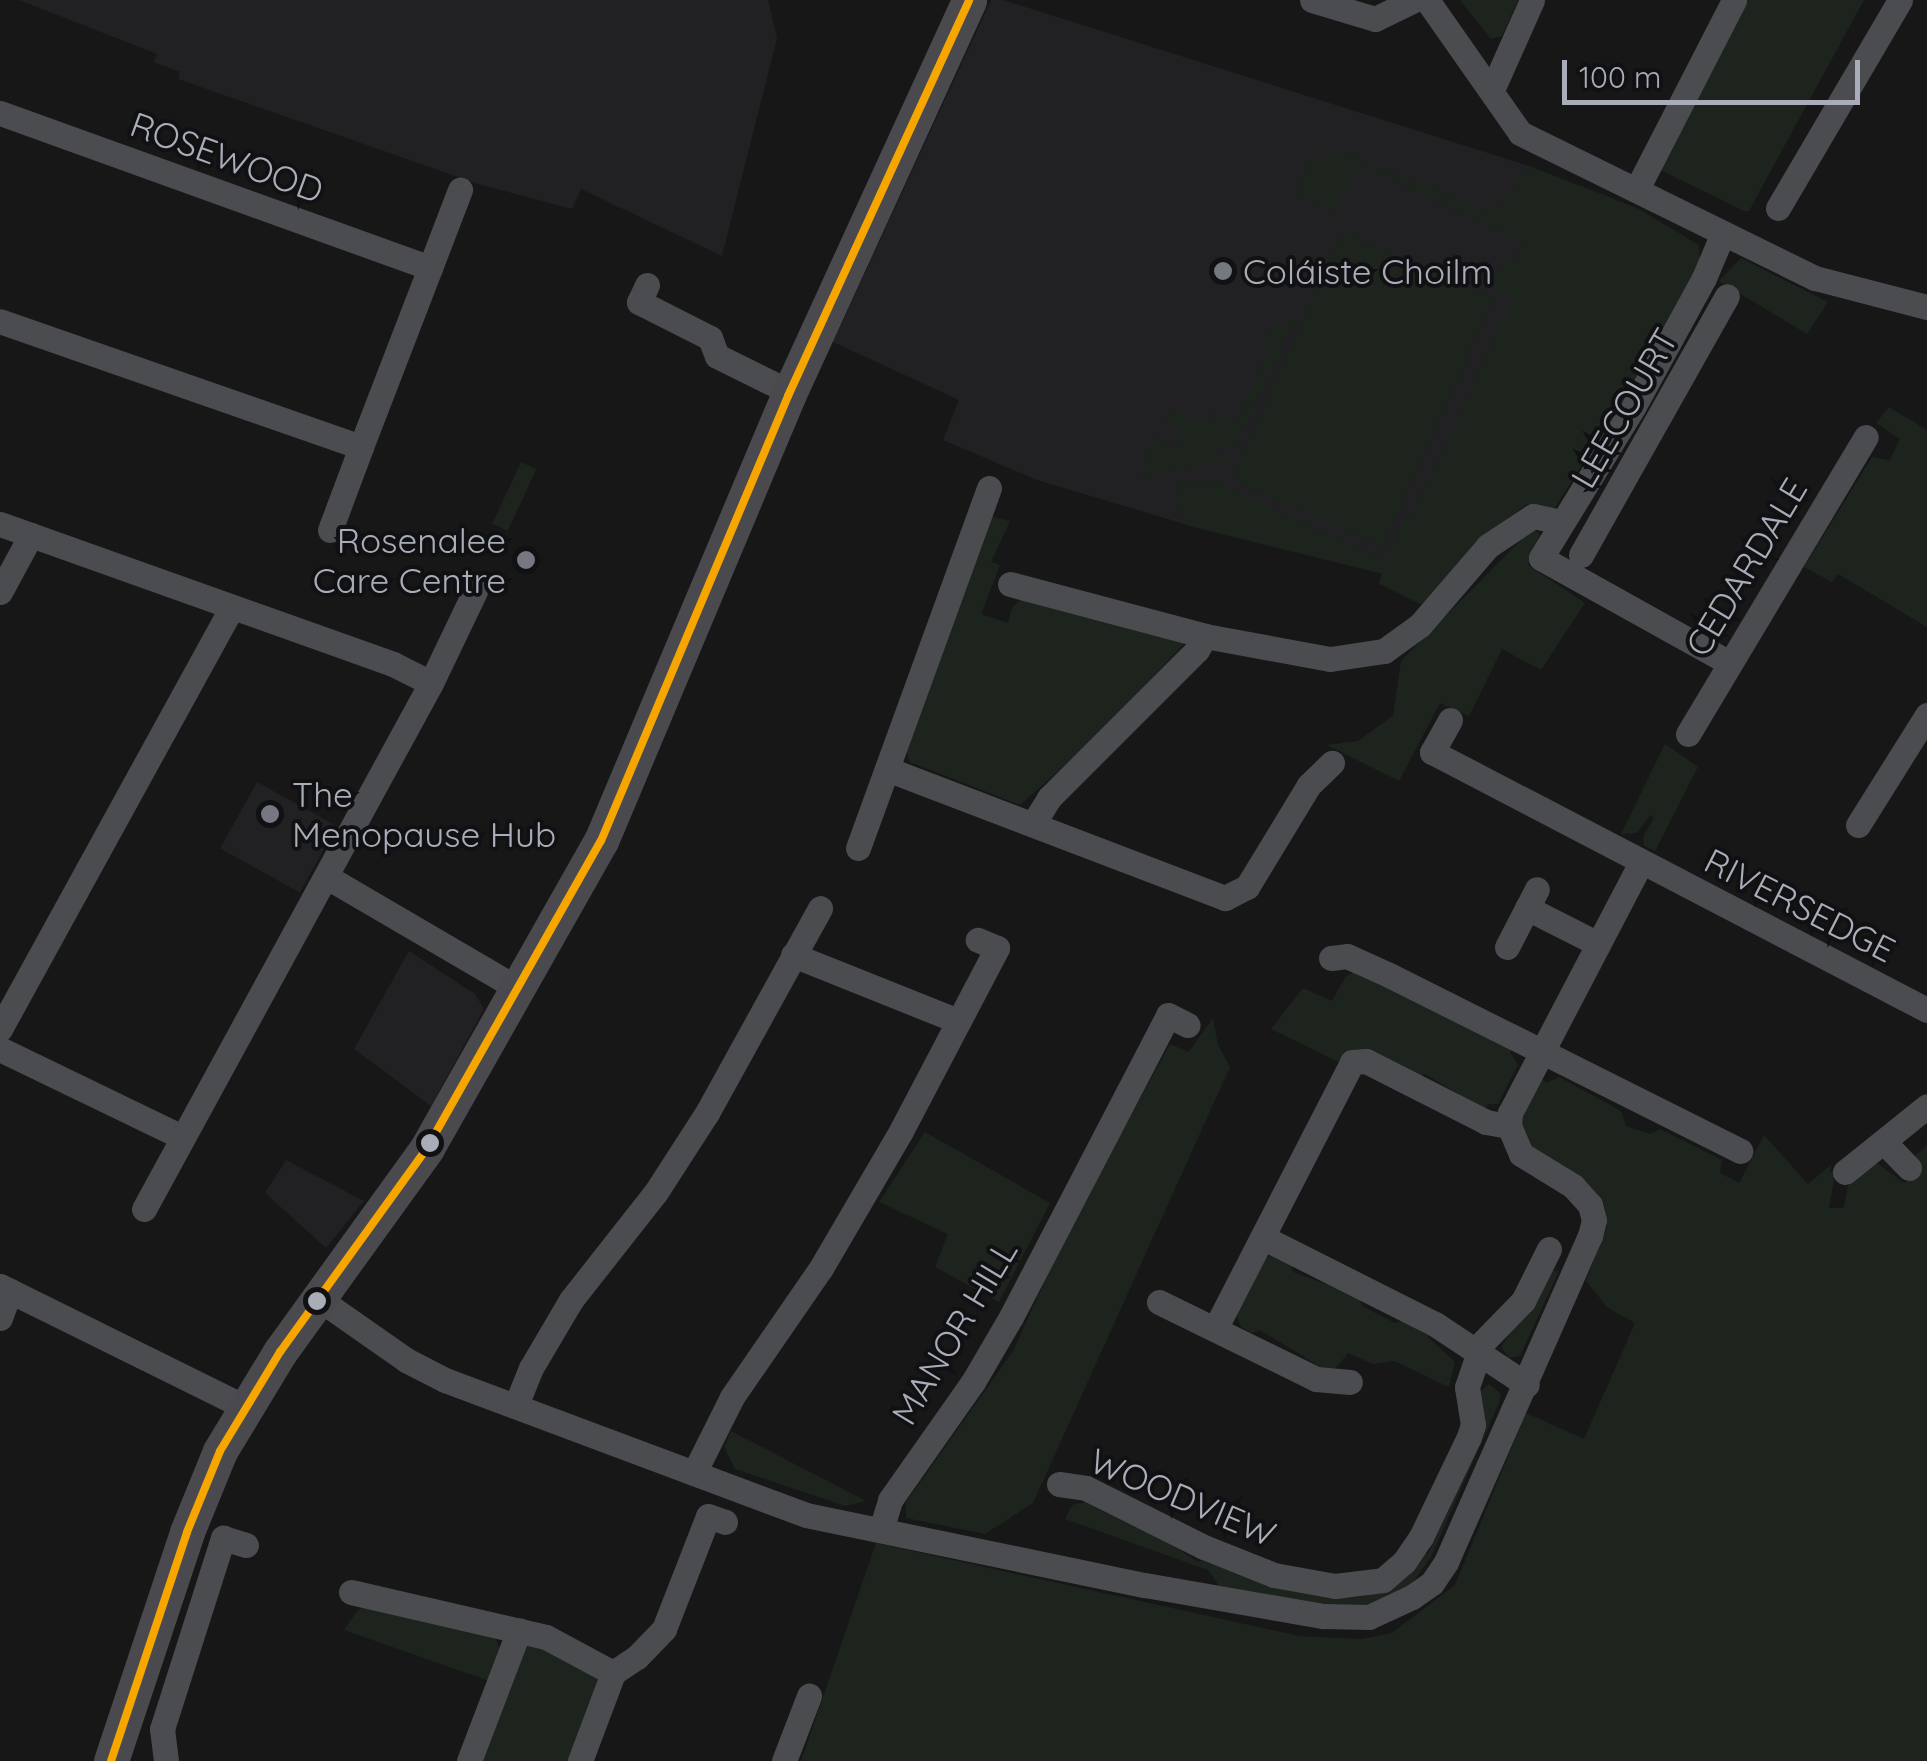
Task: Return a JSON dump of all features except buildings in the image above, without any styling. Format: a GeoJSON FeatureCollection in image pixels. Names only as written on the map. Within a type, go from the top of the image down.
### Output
{"type":"FeatureCollection","features":[{"type":"Feature","properties":{"kind":"main road"},"geometry":{"type":"LineString","coordinates":[[110,1761],[186,1532],[244,1407],[426,1148],[520,990],[601,840],[790,392],[969,0]]}},
{"type":"Feature","properties":{"kind":"street"},"geometry":{"type":"LineString","coordinates":[[1312,0],[1375,18],[1414,0]]}},
{"type":"Feature","properties":{"kind":"street"},"geometry":{"type":"LineString","coordinates":[[1428,0],[1520,133],[1638,187],[1814,278],[1927,307]]}},
{"type":"Feature","properties":{"kind":"street"},"geometry":{"type":"LineString","coordinates":[[1492,90],[1532,0]]}},
{"type":"Feature","properties":{"kind":"street"},"geometry":{"type":"LineString","coordinates":[[1638,187],[1734,0]]}},
{"type":"Feature","properties":{"kind":"street"},"geometry":{"type":"LineString","coordinates":[[1778,208],[1900,0]]}},
{"type":"Feature","properties":{"kind":"street","name":"ROSEWOOD"},"geometry":{"type":"LineString","coordinates":[[0,113],[430,268]]}},
{"type":"Feature","properties":{"kind":"street"},"geometry":{"type":"LineString","coordinates":[[330,530],[460,190]]}},
{"type":"Feature","properties":{"kind":"street"},"geometry":{"type":"LineString","coordinates":[[1723,233],[1704,278],[1634,406],[1541,558],[1728,662]]}},
{"type":"Feature","properties":{"kind":"street"},"geometry":{"type":"LineString","coordinates":[[647,285],[638,302],[710,338],[718,356],[790,392]]}},
{"type":"Feature","properties":{"kind":"street","name":"LEECOURT"},"geometry":{"type":"LineString","coordinates":[[1581,555],[1728,296]]}},
{"type":"Feature","properties":{"kind":"street"},"geometry":{"type":"LineString","coordinates":[[0,321],[361,446]]}},
{"type":"Feature","properties":{"kind":"street"},"geometry":{"type":"LineString","coordinates":[[1634,406],[1658,420]]}},
{"type":"Feature","properties":{"kind":"street","name":"CEDARDALE"},"geometry":{"type":"LineString","coordinates":[[1688,734],[1866,437]]}},
{"type":"Feature","properties":{"kind":"street"},"geometry":{"type":"LineString","coordinates":[[858,848],[989,488]]}},
{"type":"Feature","properties":{"kind":"street"},"geometry":{"type":"LineString","coordinates":[[1010,584],[1205,636],[1330,659],[1384,651],[1420,624],[1488,546],[1534,516],[1560,522]]}},
{"type":"Feature","properties":{"kind":"street"},"geometry":{"type":"LineString","coordinates":[[0,524],[230,610],[393,664],[432,684]]}},
{"type":"Feature","properties":{"kind":"street"},"geometry":{"type":"LineString","coordinates":[[0,592],[31,535]]}},
{"type":"Feature","properties":{"kind":"street"},"geometry":{"type":"LineString","coordinates":[[144,1209],[432,684],[475,591]]}},
{"type":"Feature","properties":{"kind":"street"},"geometry":{"type":"LineString","coordinates":[[0,1029],[230,610]]}},
{"type":"Feature","properties":{"kind":"street"},"geometry":{"type":"LineString","coordinates":[[1033,824],[1049,798],[1197,650],[1205,636]]}},
{"type":"Feature","properties":{"kind":"street"},"geometry":{"type":"LineString","coordinates":[[1858,825],[1917,757],[1927,715]]}},
{"type":"Feature","properties":{"kind":"street","name":"RIVERSEDGE"},"geometry":{"type":"LineString","coordinates":[[1450,720],[1432,752],[1927,1010]]}},
{"type":"Feature","properties":{"kind":"street"},"geometry":{"type":"LineString","coordinates":[[887,769],[1224,898],[1247,888],[1308,785],[1332,763]]}},
{"type":"Feature","properties":{"kind":"street"},"geometry":{"type":"LineString","coordinates":[[319,1300],[406,1360],[445,1380],[806,1515],[1144,1585],[1323,1616],[1369,1617],[1432,1583],[1446,1562],[1526,1385],[1594,1220],[1590,1205],[1573,1186],[1522,1154],[1509,1126],[1510,1113],[1641,862]]}},
{"type":"Feature","properties":{"kind":"street"},"geometry":{"type":"LineString","coordinates":[[327,876],[520,990]]}},
{"type":"Feature","properties":{"kind":"street"},"geometry":{"type":"LineString","coordinates":[[1507,947],[1532,898],[1598,944]]}},
{"type":"Feature","properties":{"kind":"street"},"geometry":{"type":"LineString","coordinates":[[516,1404],[531,1368],[571,1300],[656,1192],[707,1113],[820,908]]}},
{"type":"Feature","properties":{"kind":"street"},"geometry":{"type":"LineString","coordinates":[[694,1474],[732,1398],[854,1214],[997,948],[978,940]]}},
{"type":"Feature","properties":{"kind":"street"},"geometry":{"type":"LineString","coordinates":[[794,955],[958,1021]]}},
{"type":"Feature","properties":{"kind":"street"},"geometry":{"type":"LineString","coordinates":[[1331,958],[1347,956],[1370,966],[1740,1150]]}},
{"type":"Feature","properties":{"kind":"street","name":"MANOR HILL"},"geometry":{"type":"LineString","coordinates":[[881,1530],[890,1500],[973,1382],[1011,1317],[1168,1015],[1188,1024]]}},
{"type":"Feature","properties":{"kind":"street"},"geometry":{"type":"LineString","coordinates":[[0,1049],[182,1138]]}},
{"type":"Feature","properties":{"kind":"street"},"geometry":{"type":"LineString","coordinates":[[1215,1329],[1352,1062],[1366,1062],[1486,1122],[1509,1126]]}},
{"type":"Feature","properties":{"kind":"street"},"geometry":{"type":"LineString","coordinates":[[1845,1172],[1927,1106]]}},
{"type":"Feature","properties":{"kind":"street"},"geometry":{"type":"LineString","coordinates":[[1884,1142],[1909,1168]]}},
{"type":"Feature","properties":{"kind":"street"},"geometry":{"type":"LineString","coordinates":[[1264,1238],[1435,1324],[1526,1385]]}},
{"type":"Feature","properties":{"kind":"street"},"geometry":{"type":"LineString","coordinates":[[1478,1356],[1494,1327],[1523,1301],[1549,1249]]}},
{"type":"Feature","properties":{"kind":"street"},"geometry":{"type":"LineString","coordinates":[[0,1318],[5,1289],[244,1407]]}},
{"type":"Feature","properties":{"kind":"street"},"geometry":{"type":"LineString","coordinates":[[1159,1302],[1316,1378],[1350,1382]]}},
{"type":"Feature","properties":{"kind":"street","name":"WOODVIEW"},"geometry":{"type":"LineString","coordinates":[[1059,1484],[1086,1488],[1216,1552],[1274,1575],[1336,1586],[1368,1584],[1404,1562],[1452,1473],[1473,1425],[1467,1387],[1478,1356]]}},
{"type":"Feature","properties":{"kind":"street"},"geometry":{"type":"LineString","coordinates":[[580,1761],[612,1673],[637,1657],[664,1629],[708,1516],[725,1522]]}},
{"type":"Feature","properties":{"kind":"street"},"geometry":{"type":"LineString","coordinates":[[166,1761],[162,1729],[223,1538],[246,1546]]}},
{"type":"Feature","properties":{"kind":"street"},"geometry":{"type":"LineString","coordinates":[[351,1592],[562,1643],[612,1673]]}},
{"type":"Feature","properties":{"kind":"street"},"geometry":{"type":"LineString","coordinates":[[469,1761],[519,1630]]}},
{"type":"Feature","properties":{"kind":"street"},"geometry":{"type":"LineString","coordinates":[[784,1761],[810,1696]]}},
{"type":"Feature","properties":{"kind":"shaded area"},"geometry":{"type":"Polygon","coordinates":[[[19,0],[768,0],[777,38],[722,256],[581,189],[572,209],[478,184],[178,79],[180,72],[154,62],[157,54],[19,0]]]}},
{"type":"Feature","properties":{"kind":"shaded area","name":"Coláiste Choilm"},"geometry":{"type":"Polygon","coordinates":[[[991,0],[1003,0],[1523,164],[1615,199],[1399,578],[1198,528],[1037,480],[943,440],[959,400],[833,342],[991,0]]]}},
{"type":"Feature","properties":{"kind":"shaded area"},"geometry":{"type":"Polygon","coordinates":[[[1460,0],[1518,0],[1502,36],[1491,39],[1460,0]]]}},
{"type":"Feature","properties":{"kind":"shaded area"},"geometry":{"type":"Polygon","coordinates":[[[1747,0],[1864,0],[1749,211],[1744,211],[1660,170],[1747,0]]]}},
{"type":"Feature","properties":{"kind":"shaded area"},"geometry":{"type":"Polygon","coordinates":[[[1342,152],[1489,210],[1506,199],[1529,166],[1639,209],[1699,245],[1700,261],[1628,393],[1554,509],[1527,504],[1487,534],[1422,605],[1379,584],[1382,573],[1183,524],[1176,483],[1222,480],[1220,485],[1384,560],[1406,513],[1413,515],[1513,298],[1492,285],[1503,258],[1513,261],[1522,242],[1358,165],[1333,215],[1296,193],[1302,175],[1315,158],[1342,152]]]}},
{"type":"Feature","properties":{"kind":"shaded area"},"geometry":{"type":"Polygon","coordinates":[[[1342,231],[1494,299],[1383,547],[1231,479],[1342,231]]]}},
{"type":"Feature","properties":{"kind":"shaded area"},"geometry":{"type":"Polygon","coordinates":[[[1741,258],[1828,302],[1807,334],[1719,281],[1741,258]]]}},
{"type":"Feature","properties":{"kind":"shaded area"},"geometry":{"type":"Polygon","coordinates":[[[1295,319],[1237,446],[1217,449],[1215,458],[1230,461],[1229,465],[1195,465],[1139,478],[1156,435],[1173,447],[1182,442],[1178,426],[1165,421],[1172,410],[1207,425],[1215,413],[1237,422],[1269,348],[1263,341],[1270,331],[1295,319]]]}},
{"type":"Feature","properties":{"kind":"shaded area"},"geometry":{"type":"Polygon","coordinates":[[[1889,407],[1927,430],[1927,627],[1838,574],[1832,582],[1804,567],[1872,457],[1890,460],[1900,439],[1876,423],[1889,407]]]}},
{"type":"Feature","properties":{"kind":"shaded area"},"geometry":{"type":"Polygon","coordinates":[[[521,462],[536,469],[508,531],[492,524],[521,462]]]}},
{"type":"Feature","properties":{"kind":"shaded area"},"geometry":{"type":"Polygon","coordinates":[[[990,516],[1010,521],[991,562],[1000,565],[981,614],[1008,623],[1012,608],[1021,599],[1188,639],[1110,725],[1020,805],[910,762],[904,745],[990,516]]]}},
{"type":"Feature","properties":{"kind":"shaded area"},"geometry":{"type":"Polygon","coordinates":[[[1533,528],[1540,535],[1528,565],[1585,603],[1541,670],[1502,649],[1469,716],[1440,703],[1399,781],[1327,745],[1358,741],[1393,716],[1401,661],[1533,528]]]}},
{"type":"Feature","properties":{"kind":"shaded area"},"geometry":{"type":"Polygon","coordinates":[[[1665,744],[1698,767],[1655,851],[1644,846],[1643,837],[1654,818],[1650,815],[1637,833],[1621,834],[1665,744]]]}},
{"type":"Feature","properties":{"kind":"shaded area"},"geometry":{"type":"Polygon","coordinates":[[[257,782],[337,826],[300,893],[220,848],[257,782]]]}},
{"type":"Feature","properties":{"kind":"shaded area"},"geometry":{"type":"Polygon","coordinates":[[[409,951],[475,994],[484,1009],[431,1106],[354,1049],[409,951]]]}},
{"type":"Feature","properties":{"kind":"shaded area"},"geometry":{"type":"Polygon","coordinates":[[[1356,971],[1513,1047],[1510,1052],[1518,1065],[1498,1104],[1488,1104],[1485,1110],[1425,1074],[1418,1077],[1350,1054],[1338,1062],[1271,1029],[1303,988],[1332,1001],[1346,976],[1356,971]]]}},
{"type":"Feature","properties":{"kind":"shaded area"},"geometry":{"type":"Polygon","coordinates":[[[1213,1018],[1218,1045],[1230,1067],[1033,1503],[985,1534],[906,1518],[906,1502],[1013,1351],[1070,1226],[1170,1044],[1189,1052],[1213,1018]]]}},
{"type":"Feature","properties":{"kind":"shaded area"},"geometry":{"type":"Polygon","coordinates":[[[1559,1077],[1621,1111],[1626,1126],[1650,1134],[1660,1129],[1722,1160],[1720,1173],[1739,1183],[1764,1135],[1808,1184],[1831,1165],[1830,1173],[1836,1169],[1829,1208],[1844,1208],[1848,1185],[1877,1163],[1904,1183],[1922,1170],[1912,1158],[1927,1146],[1927,1761],[801,1761],[876,1543],[1299,1636],[1362,1639],[1392,1633],[1455,1585],[1526,1413],[1584,1439],[1635,1323],[1608,1308],[1586,1281],[1607,1226],[1599,1197],[1579,1175],[1531,1146],[1523,1130],[1521,1118],[1542,1078],[1546,1083],[1559,1077]]]}},
{"type":"Feature","properties":{"kind":"shaded area"},"geometry":{"type":"Polygon","coordinates":[[[925,1132],[1050,1203],[999,1302],[935,1267],[948,1234],[879,1202],[925,1132]]]}},
{"type":"Feature","properties":{"kind":"shaded area"},"geometry":{"type":"Polygon","coordinates":[[[286,1160],[364,1201],[326,1248],[265,1193],[286,1160]]]}},
{"type":"Feature","properties":{"kind":"shaded area"},"geometry":{"type":"Polygon","coordinates":[[[1276,1256],[1290,1262],[1293,1272],[1359,1296],[1362,1306],[1395,1323],[1407,1319],[1428,1330],[1428,1337],[1455,1362],[1449,1387],[1394,1361],[1373,1364],[1348,1353],[1336,1368],[1324,1369],[1260,1330],[1252,1333],[1241,1327],[1235,1312],[1266,1257],[1276,1256]]]}},
{"type":"Feature","properties":{"kind":"shaded area"},"geometry":{"type":"Polygon","coordinates":[[[1552,1271],[1559,1271],[1520,1356],[1509,1358],[1501,1347],[1508,1336],[1506,1329],[1552,1271]]]}},
{"type":"Feature","properties":{"kind":"shaded area"},"geometry":{"type":"Polygon","coordinates":[[[1489,1384],[1501,1394],[1499,1403],[1431,1557],[1411,1585],[1372,1606],[1342,1609],[1219,1586],[1208,1570],[1065,1519],[1072,1505],[1092,1500],[1096,1508],[1131,1525],[1139,1523],[1198,1562],[1207,1559],[1338,1598],[1361,1597],[1388,1589],[1420,1555],[1428,1553],[1452,1504],[1449,1496],[1478,1393],[1489,1384]]]}},
{"type":"Feature","properties":{"kind":"shaded area"},"geometry":{"type":"Polygon","coordinates":[[[731,1431],[866,1501],[845,1506],[735,1469],[724,1447],[731,1431]]]}},
{"type":"Feature","properties":{"kind":"shaded area"},"geometry":{"type":"Polygon","coordinates":[[[370,1602],[494,1633],[500,1650],[489,1681],[344,1630],[357,1611],[370,1602]]]}},
{"type":"Feature","properties":{"kind":"shaded area"},"geometry":{"type":"Polygon","coordinates":[[[539,1643],[597,1675],[597,1686],[570,1761],[481,1761],[524,1647],[539,1643]]]}},
{"type":"Feature","properties":{"kind":"transit line"},"geometry":{"type":"LineString","coordinates":[[111,1761],[187,1532],[220,1451],[280,1352],[427,1148],[601,841],[788,396],[969,0]]}},
{"type":"Feature","properties":{"kind":"place","name":"Coláiste Choilm"},"geometry":{"type":"Point","coordinates":[1223,271]}},
{"type":"Feature","properties":{"kind":"place","name":"Rosenalee Care Centre"},"geometry":{"type":"Point","coordinates":[526,560]}},
{"type":"Feature","properties":{"kind":"place","name":"The Menopause Hub"},"geometry":{"type":"Point","coordinates":[270,814]}}]}
